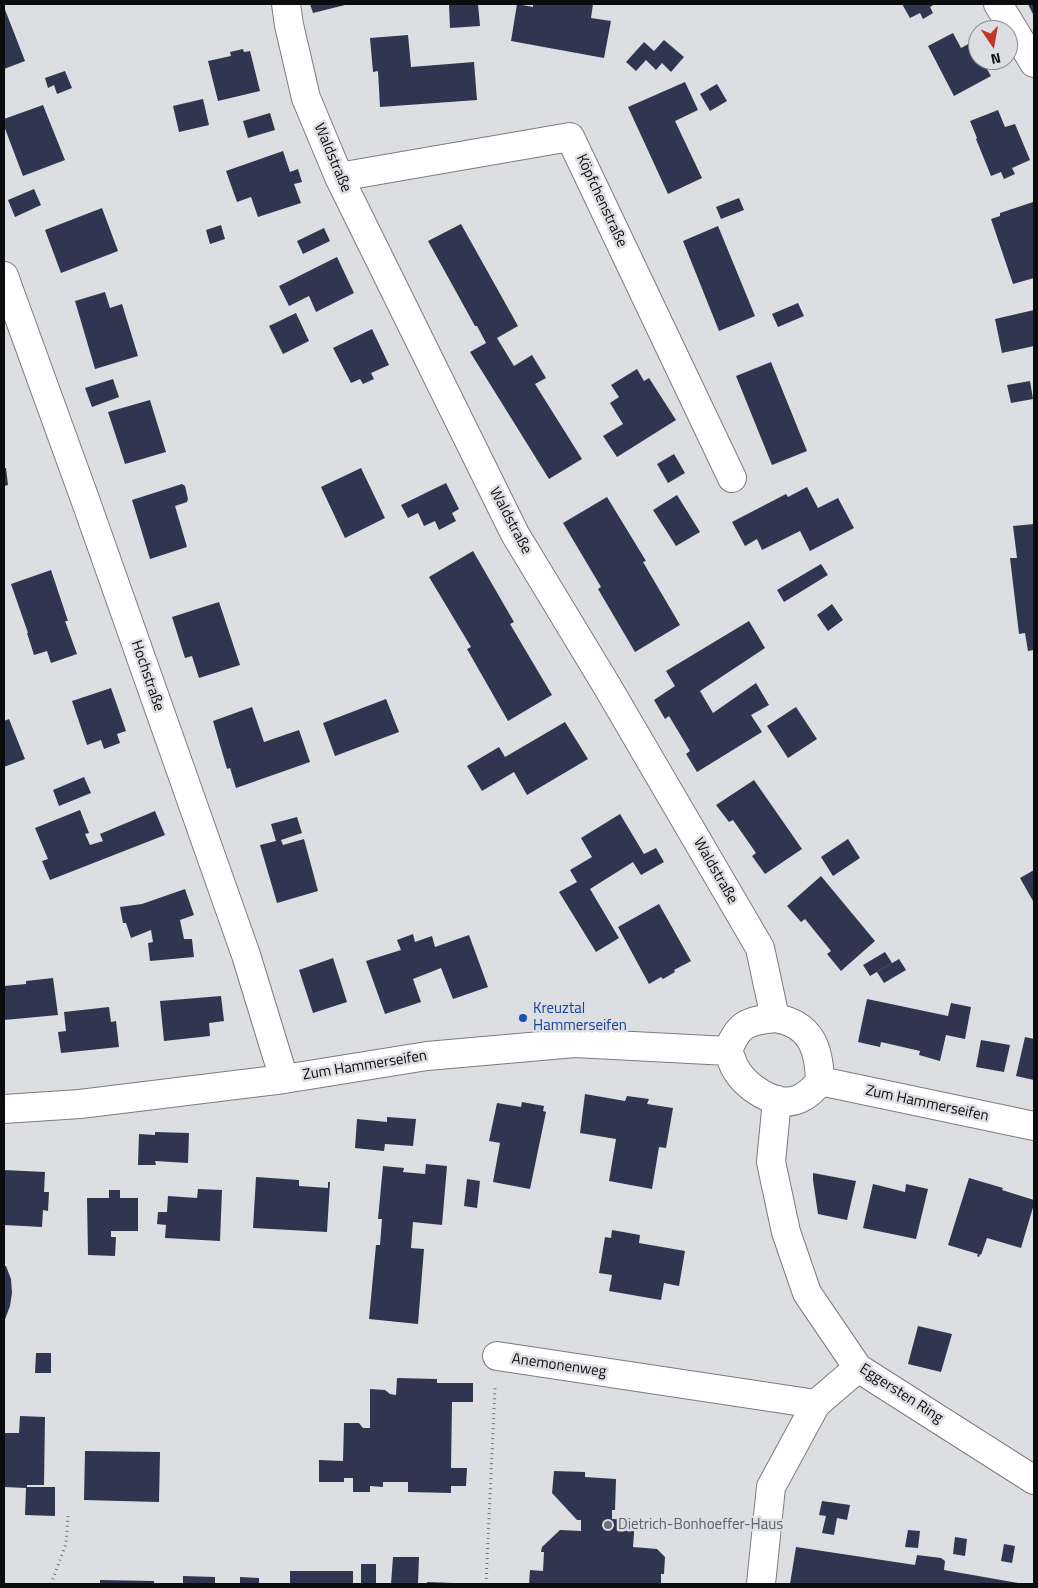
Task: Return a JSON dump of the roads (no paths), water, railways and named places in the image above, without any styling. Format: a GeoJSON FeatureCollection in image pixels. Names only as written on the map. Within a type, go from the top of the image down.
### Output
{"type":"FeatureCollection","features":[{"type":"Feature","properties":{"kind":"street","name":"Waldstraße"},"geometry":{"type":"LineString","coordinates":[[286,4],[306,98],[339,177],[515,534],[607,686],[760,948],[775,1018]]}},
{"type":"Feature","properties":{"kind":"street"},"geometry":{"type":"LineString","coordinates":[[998,4],[1034,63]]}},
{"type":"Feature","properties":{"kind":"street","name":"Köpfchenstraße"},"geometry":{"type":"LineString","coordinates":[[339,177],[570,137],[732,478]]}},
{"type":"Feature","properties":{"kind":"street","name":"Hochstraße"},"geometry":{"type":"LineString","coordinates":[[4,276],[246,955],[284,1079]]}},
{"type":"Feature","properties":{"kind":"street"},"geometry":{"type":"LineString","coordinates":[[775,1018],[789,1021],[807,1034],[815,1046],[820,1064],[820,1081],[813,1090],[799,1099],[777,1100],[761,1093],[746,1082],[734,1067],[728,1051],[734,1036],[740,1028],[757,1020],[775,1018]]}},
{"type":"Feature","properties":{"kind":"street","name":"Zum Hammerseifen"},"geometry":{"type":"LineString","coordinates":[[4,1109],[80,1104],[284,1079],[427,1056],[576,1043],[728,1051]]}},
{"type":"Feature","properties":{"kind":"street","name":"Zum Hammerseifen"},"geometry":{"type":"LineString","coordinates":[[820,1081],[1034,1126]]}},
{"type":"Feature","properties":{"kind":"street","name":"Eggersten Ring"},"geometry":{"type":"LineString","coordinates":[[777,1100],[771,1162],[786,1232],[807,1293],[858,1368],[1034,1480]]}},
{"type":"Feature","properties":{"kind":"street","name":"Anemonenweg"},"geometry":{"type":"LineString","coordinates":[[497,1356],[816,1404]]}},
{"type":"Feature","properties":{"kind":"street"},"geometry":{"type":"LineString","coordinates":[[760,1584],[770,1487],[816,1404],[858,1368]]}},
{"type":"Feature","properties":{"kind":"place","name":"Kreuztal Hammerseifen"},"geometry":{"type":"Point","coordinates":[523,1018]}},
{"type":"Feature","properties":{"kind":"place","name":"Dietrich-Bonhoeffer-Haus"},"geometry":{"type":"Point","coordinates":[608,1525]}}]}
